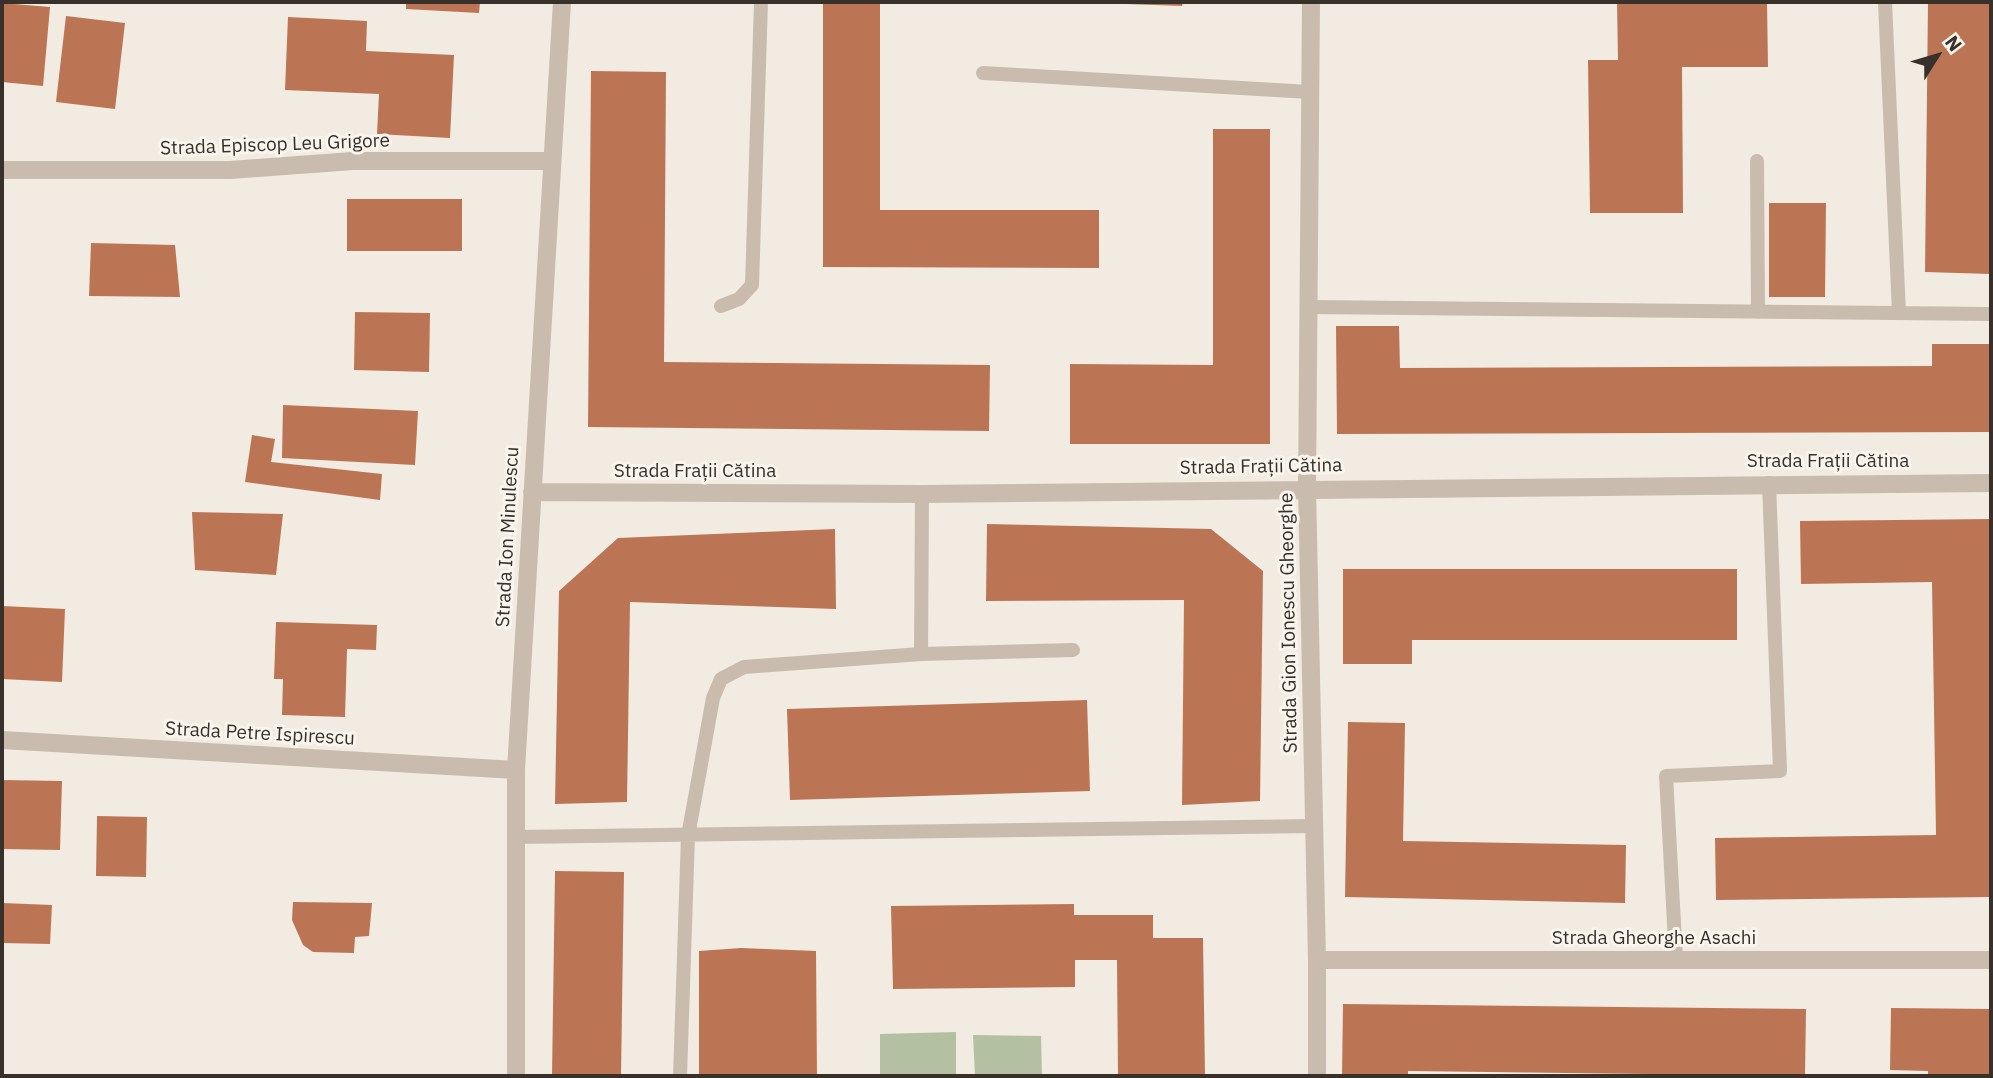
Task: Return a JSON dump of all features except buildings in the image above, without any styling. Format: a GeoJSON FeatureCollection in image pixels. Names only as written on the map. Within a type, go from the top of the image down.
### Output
{"type":"FeatureCollection","features":[{"type":"Feature","properties":{"kind":"street","name":"Strada Ion Minulescu"},"geometry":{"type":"LineString","coordinates":[[516,1076],[516,770],[562,2]]}},
{"type":"Feature","properties":{"kind":"street","name":"Strada Gion Ionescu Gheorghe"},"geometry":{"type":"LineString","coordinates":[[1311,2],[1307,488],[1317,1076]]}},
{"type":"Feature","properties":{"kind":"street","name":"Strada Episcop Leu Grigore"},"geometry":{"type":"LineString","coordinates":[[2,170],[230,170],[353,161],[551,161]]}},
{"type":"Feature","properties":{"kind":"street","name":"Strada Frații Cătina"},"geometry":{"type":"LineString","coordinates":[[532,492],[922,494],[1769,483],[1991,483]]}},
{"type":"Feature","properties":{"kind":"street","name":"Strada Petre Ispirescu"},"geometry":{"type":"LineString","coordinates":[[2,740],[516,770]]}},
{"type":"Feature","properties":{"kind":"street","name":"Strada Gheorghe Asachi"},"geometry":{"type":"LineString","coordinates":[[1317,960],[1991,960]]}},
{"type":"Feature","properties":{"kind":"lane"},"geometry":{"type":"LineString","coordinates":[[721,306],[738,299],[752,285],[761,2]]}},
{"type":"Feature","properties":{"kind":"lane"},"geometry":{"type":"LineString","coordinates":[[1885,2],[1899,313]]}},
{"type":"Feature","properties":{"kind":"lane"},"geometry":{"type":"LineString","coordinates":[[983,73],[1310,92]]}},
{"type":"Feature","properties":{"kind":"lane"},"geometry":{"type":"LineString","coordinates":[[1757,160],[1759,312]]}},
{"type":"Feature","properties":{"kind":"lane"},"geometry":{"type":"LineString","coordinates":[[1308,307],[1991,314]]}},
{"type":"Feature","properties":{"kind":"lane"},"geometry":{"type":"LineString","coordinates":[[1676,960],[1666,776],[1780,771],[1769,483]]}},
{"type":"Feature","properties":{"kind":"lane"},"geometry":{"type":"LineString","coordinates":[[922,494],[922,654]]}},
{"type":"Feature","properties":{"kind":"lane"},"geometry":{"type":"LineString","coordinates":[[680,1076],[688,836],[713,698],[721,679],[744,667],[922,654],[1073,650]]}},
{"type":"Feature","properties":{"kind":"lane"},"geometry":{"type":"LineString","coordinates":[[516,837],[1313,826]]}},
{"type":"Feature","properties":{"kind":"green space"},"geometry":{"type":"Polygon","coordinates":[[[956,1032],[956,1076],[880,1076],[880,1034],[956,1032]]]}},
{"type":"Feature","properties":{"kind":"green space"},"geometry":{"type":"Polygon","coordinates":[[[973,1035],[1041,1036],[1042,1076],[975,1076],[973,1035]]]}}]}
